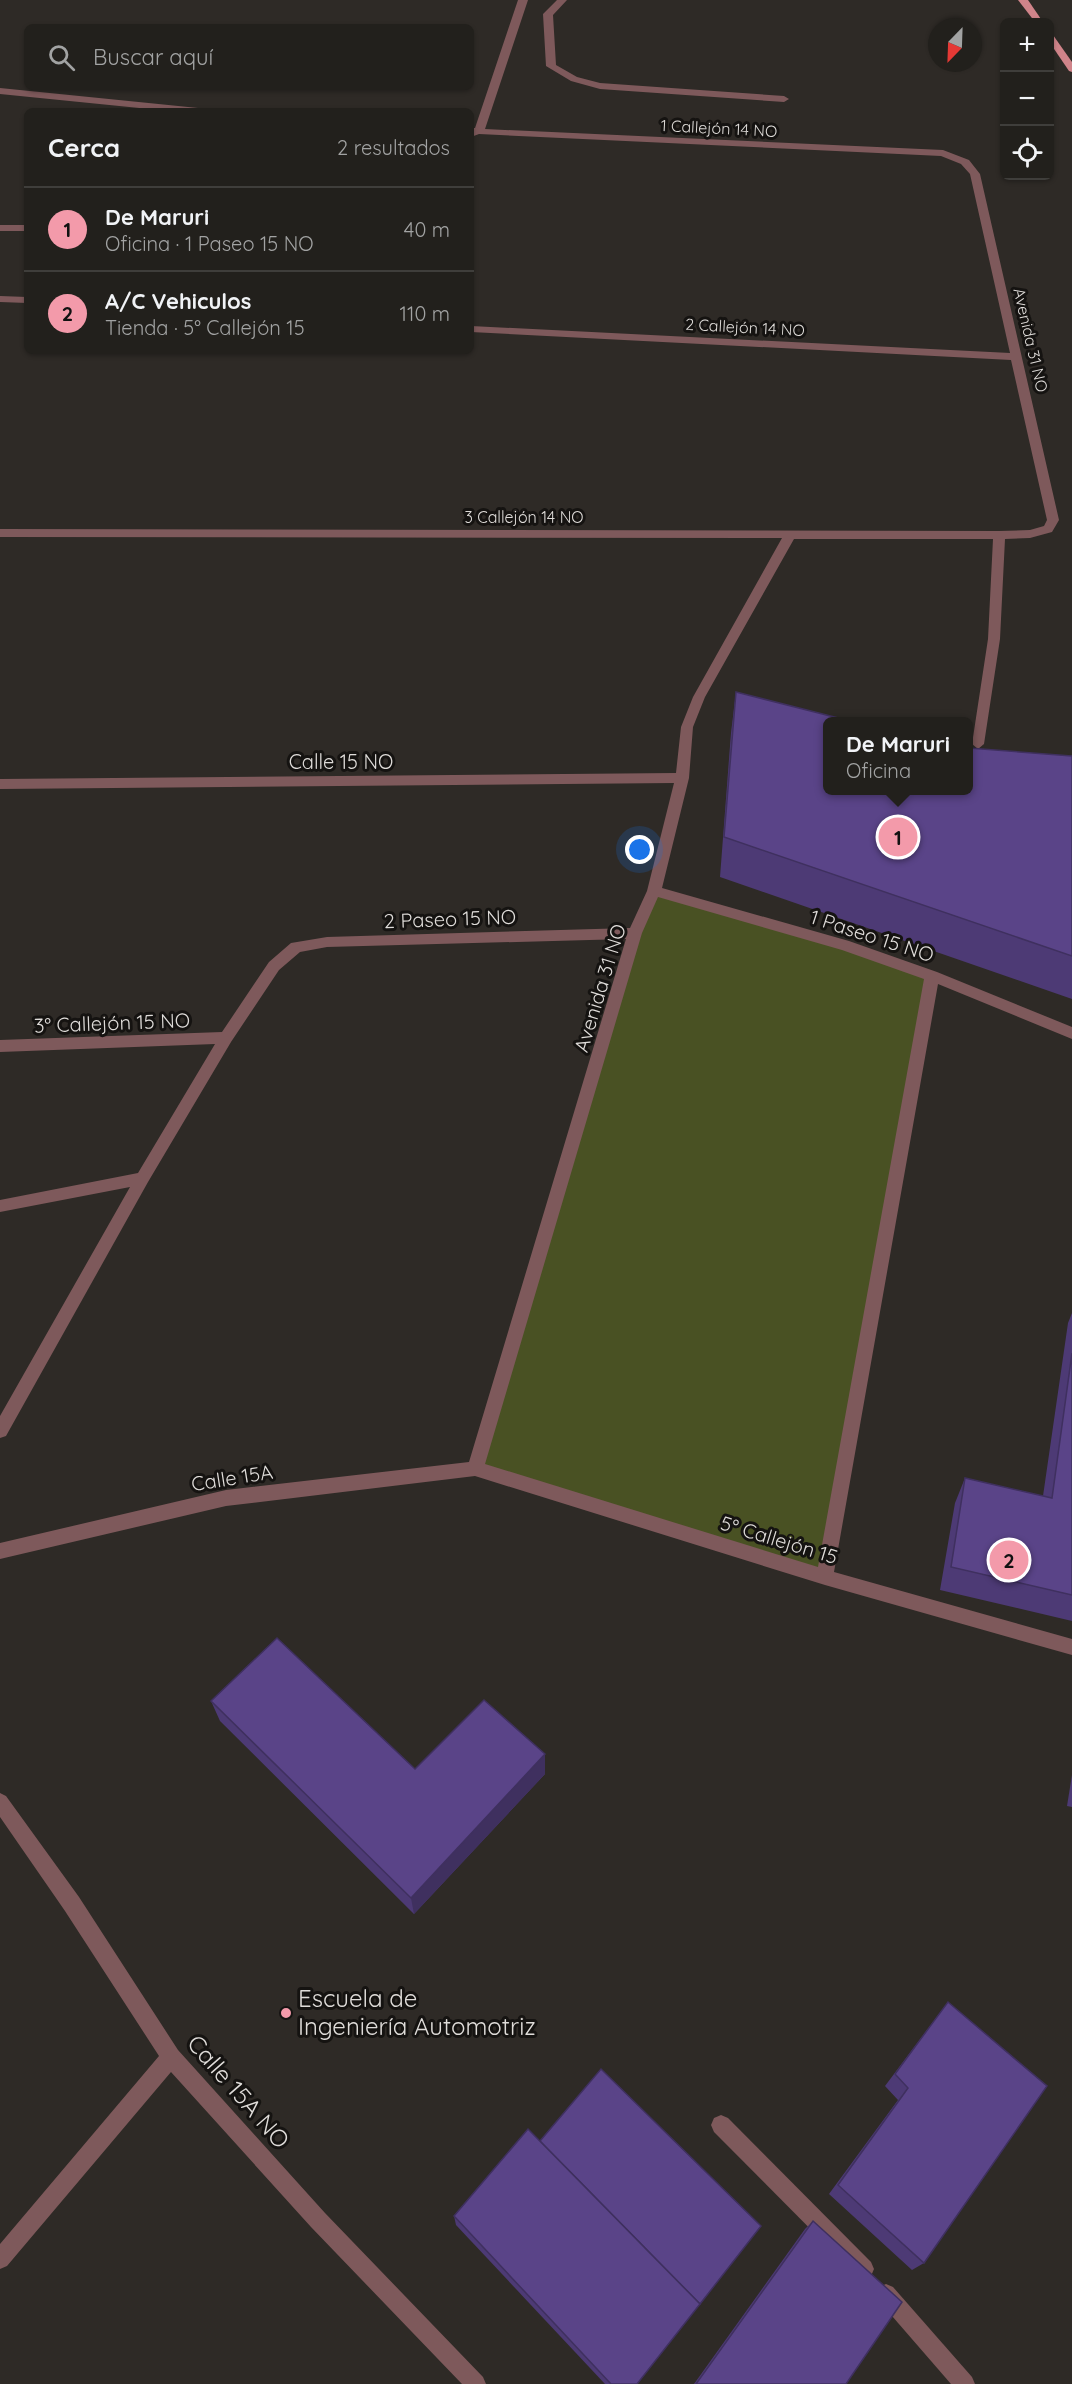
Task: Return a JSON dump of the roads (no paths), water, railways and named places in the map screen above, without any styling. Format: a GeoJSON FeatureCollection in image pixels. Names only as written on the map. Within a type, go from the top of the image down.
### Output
{"type":"FeatureCollection","features":[{"type":"Feature","properties":{"kind":"main road"},"geometry":{"type":"LineString","coordinates":[[1023,0],[1036,18]]}},
{"type":"Feature","properties":{"kind":"main road"},"geometry":{"type":"LineString","coordinates":[[1054,44],[1072,69]]}},
{"type":"Feature","properties":{"kind":"street"},"geometry":{"type":"LineString","coordinates":[[474,132],[523,0]]}},
{"type":"Feature","properties":{"kind":"street"},"geometry":{"type":"LineString","coordinates":[[562,0],[548,14],[550,66],[574,79],[600,86],[784,99]]}},
{"type":"Feature","properties":{"kind":"street"},"geometry":{"type":"LineString","coordinates":[[0,91],[168,108]]}},
{"type":"Feature","properties":{"kind":"street","name":"1 Callejón 14 NO"},"geometry":{"type":"LineString","coordinates":[[474,132],[942,153],[965,162]]}},
{"type":"Feature","properties":{"kind":"street","name":"Avenida 31 NO"},"geometry":{"type":"LineString","coordinates":[[965,162],[975,174],[1017,357],[1053,520],[1048,529]]}},
{"type":"Feature","properties":{"kind":"street"},"geometry":{"type":"LineString","coordinates":[[0,228],[24,228]]}},
{"type":"Feature","properties":{"kind":"street"},"geometry":{"type":"LineString","coordinates":[[0,298],[24,300]]}},
{"type":"Feature","properties":{"kind":"street","name":"2 Callejón 14 NO"},"geometry":{"type":"LineString","coordinates":[[474,329],[1017,357]]}},
{"type":"Feature","properties":{"kind":"street","name":"3 Callejón 14 NO"},"geometry":{"type":"LineString","coordinates":[[0,533],[999,535],[1030,534],[1048,529]]}},
{"type":"Feature","properties":{"kind":"street","name":"Avenida 31 NO"},"geometry":{"type":"LineString","coordinates":[[476,1469],[635,933],[654,891],[682,778],[687,727],[699,697],[791,533]]}},
{"type":"Feature","properties":{"kind":"street"},"geometry":{"type":"LineString","coordinates":[[978,744],[994,639],[999,535]]}},
{"type":"Feature","properties":{"kind":"street","name":"Calle 15 NO"},"geometry":{"type":"LineString","coordinates":[[0,784],[682,778]]}},
{"type":"Feature","properties":{"kind":"street","name":"1 Paseo 15 NO"},"geometry":{"type":"LineString","coordinates":[[654,891],[844,945],[932,976],[1072,1033]]}},
{"type":"Feature","properties":{"kind":"street","name":"2 Paseo 15 NO"},"geometry":{"type":"LineString","coordinates":[[0,1431],[143,1178],[226,1038],[274,966],[296,947],[327,942],[635,933]]}},
{"type":"Feature","properties":{"kind":"street"},"geometry":{"type":"LineString","coordinates":[[825,1577],[932,976]]}},
{"type":"Feature","properties":{"kind":"street","name":"3° Callejón 15 NO"},"geometry":{"type":"LineString","coordinates":[[0,1046],[226,1038]]}},
{"type":"Feature","properties":{"kind":"street"},"geometry":{"type":"LineString","coordinates":[[0,1206],[143,1178]]}},
{"type":"Feature","properties":{"kind":"street","name":"Calle 15A"},"geometry":{"type":"LineString","coordinates":[[0,1551],[226,1498],[476,1469]]}},
{"type":"Feature","properties":{"kind":"street","name":"5° Callejón 15"},"geometry":{"type":"LineString","coordinates":[[476,1469],[825,1577],[1072,1647]]}},
{"type":"Feature","properties":{"kind":"street","name":"Calle 15A NO"},"geometry":{"type":"LineString","coordinates":[[0,1802],[72,1904],[171,2057],[318,2220],[476,2384]]}},
{"type":"Feature","properties":{"kind":"street"},"geometry":{"type":"LineString","coordinates":[[0,2259],[171,2057]]}},
{"type":"Feature","properties":{"kind":"street"},"geometry":{"type":"LineString","coordinates":[[721,2125],[862,2267],[965,2384]]}},
{"type":"Feature","properties":{"kind":"place","name":"De Maruri"},"geometry":{"type":"Point","coordinates":[898,837]}},
{"type":"Feature","properties":{"kind":"place","name":"A/C Vehiculos"},"geometry":{"type":"Point","coordinates":[1009,1560]}},
{"type":"Feature","properties":{"kind":"place","name":"Escuela de Ingeniería Automotriz"},"geometry":{"type":"Point","coordinates":[286,2013]}}]}
